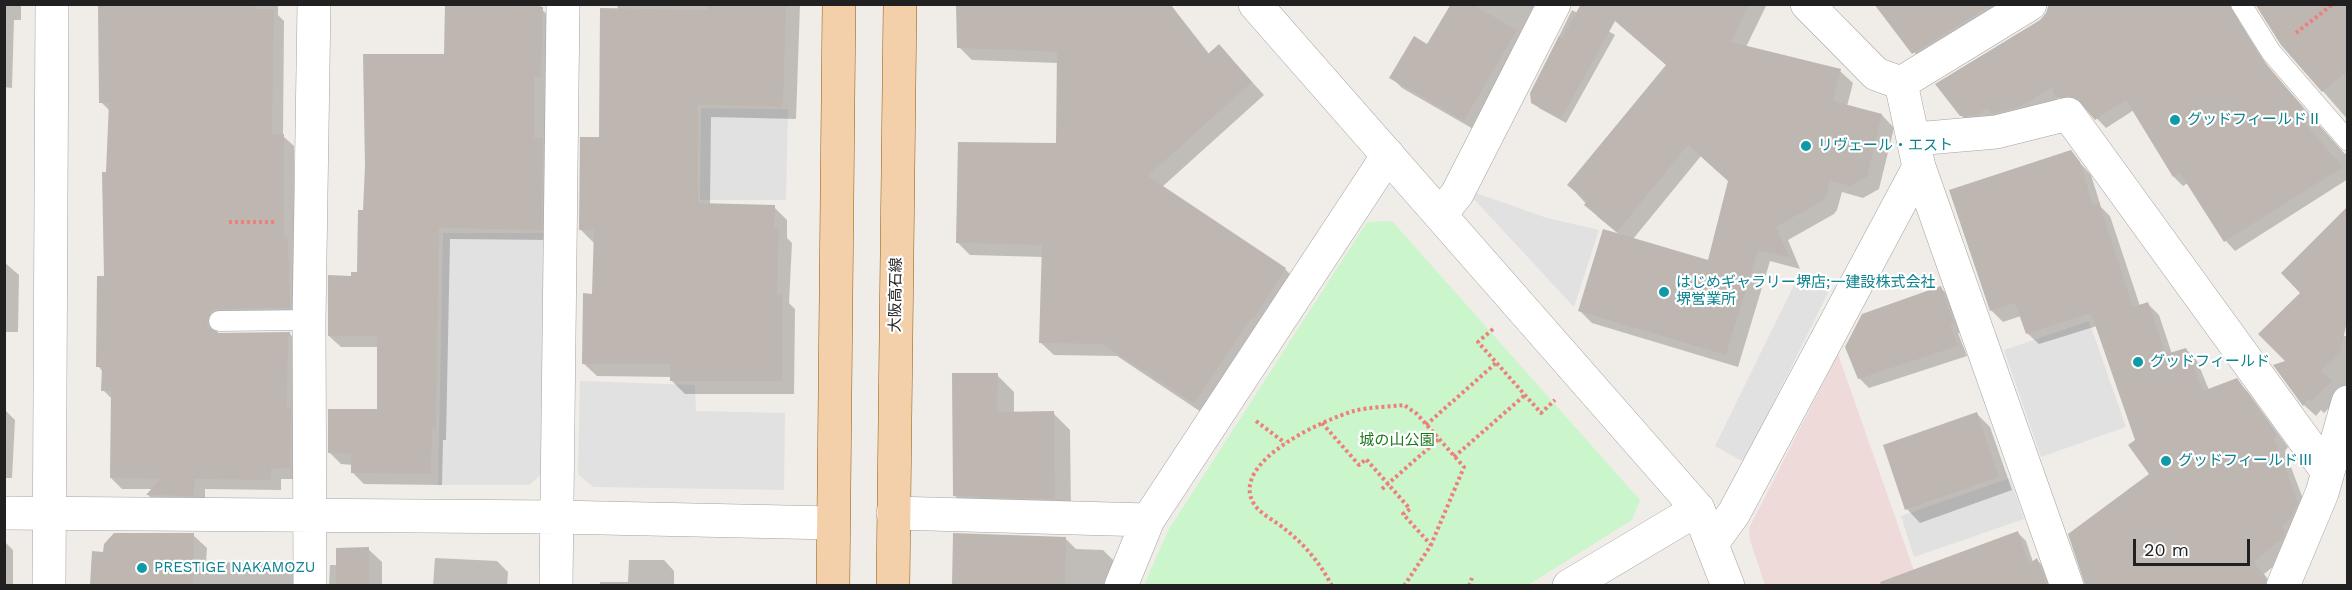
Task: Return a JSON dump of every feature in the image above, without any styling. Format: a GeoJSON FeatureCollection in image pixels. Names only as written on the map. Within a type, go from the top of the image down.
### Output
{"type":"FeatureCollection","features":[{"type":"Feature","properties":{"kind":"main road"},"geometry":{"type":"LineString","coordinates":[[833,585],[839,4]]}},
{"type":"Feature","properties":{"kind":"main road","name":"大阪高石線"},"geometry":{"type":"LineString","coordinates":[[893,585],[900,4]]}},
{"type":"Feature","properties":{"kind":"street"},"geometry":{"type":"LineString","coordinates":[[49,585],[52,4]]}},
{"type":"Feature","properties":{"kind":"street"},"geometry":{"type":"LineString","coordinates":[[310,585],[309,320],[314,4]]}},
{"type":"Feature","properties":{"kind":"street"},"geometry":{"type":"LineString","coordinates":[[556,585],[563,4]]}},
{"type":"Feature","properties":{"kind":"street"},"geometry":{"type":"LineString","coordinates":[[1441,214],[1457,194],[1554,4]]}},
{"type":"Feature","properties":{"kind":"street"},"geometry":{"type":"LineString","coordinates":[[1807,4],[1876,74],[1901,83]]}},
{"type":"Feature","properties":{"kind":"street"},"geometry":{"type":"LineString","coordinates":[[1901,83],[2030,4]]}},
{"type":"Feature","properties":{"kind":"street"},"geometry":{"type":"LineString","coordinates":[[1265,8],[1388,155],[1698,509],[1713,542],[1728,585]]}},
{"type":"Feature","properties":{"kind":"street"},"geometry":{"type":"LineString","coordinates":[[1901,83],[1917,153],[2067,585]]}},
{"type":"Feature","properties":{"kind":"street"},"geometry":{"type":"LineString","coordinates":[[1713,542],[1734,513],[1917,153],[2068,114],[2327,471]]}},
{"type":"Feature","properties":{"kind":"street"},"geometry":{"type":"LineString","coordinates":[[1121,585],[1148,520],[1388,155]]}},
{"type":"Feature","properties":{"kind":"street"},"geometry":{"type":"LineString","coordinates":[[2283,585],[2322,493],[2348,402]]}},
{"type":"Feature","properties":{"kind":"street"},"geometry":{"type":"LineString","coordinates":[[1569,585],[1698,509]]}},
{"type":"Feature","properties":{"kind":"street"},"geometry":{"type":"LineString","coordinates":[[4,513],[556,517],[833,523]]}},
{"type":"Feature","properties":{"kind":"street"},"geometry":{"type":"LineString","coordinates":[[893,513],[1148,520]]}},
{"type":"Feature","properties":{"kind":"lane"},"geometry":{"type":"LineString","coordinates":[[2241,4],[2271,52],[2348,141]]}},
{"type":"Feature","properties":{"kind":"lane"},"geometry":{"type":"LineString","coordinates":[[219,321],[309,320]]}},
{"type":"Feature","properties":{"kind":"path"},"geometry":{"type":"LineString","coordinates":[[2271,52],[2333,4]]}},
{"type":"Feature","properties":{"kind":"path"},"geometry":{"type":"LineString","coordinates":[[229,222],[310,223]]}},
{"type":"Feature","properties":{"kind":"path"},"geometry":{"type":"LineString","coordinates":[[1500,323],[1478,342],[1540,413],[1563,393]]}},
{"type":"Feature","properties":{"kind":"path"},"geometry":{"type":"LineString","coordinates":[[1426,425],[1496,363]]}},
{"type":"Feature","properties":{"kind":"path"},"geometry":{"type":"LineString","coordinates":[[1454,457],[1525,395]]}},
{"type":"Feature","properties":{"kind":"path"},"geometry":{"type":"LineString","coordinates":[[1332,585],[1302,543],[1255,505],[1251,495],[1251,483],[1258,468],[1285,443],[1322,423],[1355,411],[1404,405],[1426,425],[1464,467],[1431,545],[1404,585]]}},
{"type":"Feature","properties":{"kind":"path"},"geometry":{"type":"LineString","coordinates":[[1322,423],[1359,465],[1366,459],[1388,483],[1410,508],[1403,514],[1431,545]]}},
{"type":"Feature","properties":{"kind":"path"},"geometry":{"type":"LineString","coordinates":[[1265,428],[1285,443]]}},
{"type":"Feature","properties":{"kind":"path"},"geometry":{"type":"LineString","coordinates":[[1382,489],[1439,439]]}},
{"type":"Feature","properties":{"kind":"path"},"geometry":{"type":"LineString","coordinates":[[1469,585],[1472,578]]}},
{"type":"Feature","properties":{"kind":"shaded area"},"geometry":{"type":"Polygon","coordinates":[[[701,108],[788,109],[786,200],[700,200],[701,108]]]}},
{"type":"Feature","properties":{"kind":"shaded area"},"geometry":{"type":"Polygon","coordinates":[[[1476,193],[1547,218],[1599,230],[1574,307],[1472,197],[1476,193]]]}},
{"type":"Feature","properties":{"kind":"shaded area"},"geometry":{"type":"Polygon","coordinates":[[[443,233],[546,233],[543,473],[529,485],[438,485],[443,233]]]}},
{"type":"Feature","properties":{"kind":"shaded area"},"geometry":{"type":"Polygon","coordinates":[[[1795,283],[1829,291],[1744,462],[1715,446],[1795,283]]]}},
{"type":"Feature","properties":{"kind":"shaded area"},"geometry":{"type":"Polygon","coordinates":[[[2089,321],[2126,427],[2041,457],[2004,350],[2089,321]]]}},
{"type":"Feature","properties":{"kind":"shaded area"},"geometry":{"type":"Polygon","coordinates":[[[1838,354],[1919,585],[1765,585],[1750,540],[1749,528],[1838,354]]]}},
{"type":"Feature","properties":{"kind":"shaded area"},"geometry":{"type":"Polygon","coordinates":[[[580,381],[695,385],[696,411],[785,413],[784,490],[593,487],[578,474],[580,381]]]}},
{"type":"Feature","properties":{"kind":"shaded area"},"geometry":{"type":"Polygon","coordinates":[[[2010,478],[2024,519],[1914,557],[1901,516],[2010,478]]]}},
{"type":"Feature","properties":{"kind":"green space","name":"城の山公園"},"geometry":{"type":"Polygon","coordinates":[[[1392,221],[1640,500],[1632,520],[1528,585],[1144,585],[1169,529],[1367,222],[1392,221]]]}},
{"type":"Feature","properties":{"kind":"building"},"geometry":{"type":"Polygon","coordinates":[[[98,4],[255,4],[255,9],[274,9],[272,134],[284,134],[284,237],[288,237],[290,308],[219,309],[212,311],[207,321],[209,328],[219,333],[290,332],[288,336],[287,408],[291,408],[290,468],[271,469],[271,480],[195,479],[194,496],[146,495],[160,479],[110,478],[111,391],[101,391],[102,367],[96,367],[97,276],[104,276],[102,172],[106,172],[109,103],[99,103],[98,4]]]}},
{"type":"Feature","properties":{"kind":"building"},"geometry":{"type":"Polygon","coordinates":[[[445,4],[543,7],[541,77],[534,77],[534,138],[543,138],[542,230],[439,228],[436,429],[432,429],[431,474],[351,473],[351,454],[328,453],[328,409],[377,409],[377,336],[328,336],[328,275],[351,276],[351,272],[357,272],[358,210],[363,210],[365,166],[363,54],[444,54],[445,4]]]}},
{"type":"Feature","properties":{"kind":"building"},"geometry":{"type":"Polygon","coordinates":[[[707,4],[786,4],[783,107],[698,105],[698,203],[775,205],[774,228],[779,228],[777,294],[782,294],[782,381],[670,381],[670,364],[582,364],[583,293],[592,294],[594,230],[579,230],[580,137],[599,137],[600,8],[707,10],[707,4]]]}},
{"type":"Feature","properties":{"kind":"building"},"geometry":{"type":"Polygon","coordinates":[[[956,4],[1170,4],[1208,54],[1219,44],[1252,82],[1148,176],[1286,268],[1253,320],[1251,318],[1194,404],[1102,344],[1039,343],[1042,245],[956,243],[958,142],[1056,143],[1057,52],[957,48],[956,4]]]}},
{"type":"Feature","properties":{"kind":"building"},"geometry":{"type":"Polygon","coordinates":[[[1451,4],[1472,4],[1517,30],[1464,121],[1389,78],[1414,36],[1427,44],[1451,4]]]}},
{"type":"Feature","properties":{"kind":"building"},"geometry":{"type":"Polygon","coordinates":[[[1581,4],[1749,4],[1731,42],[1841,69],[1833,101],[1882,114],[1867,177],[1850,186],[1830,181],[1826,198],[1776,227],[1790,258],[1758,250],[1726,355],[1578,311],[1603,229],[1708,260],[1728,181],[1688,145],[1617,232],[1584,205],[1587,201],[1567,185],[1666,65],[1615,21],[1561,119],[1531,103],[1530,93],[1559,36],[1562,38],[1581,4]]]}},
{"type":"Feature","properties":{"kind":"building"},"geometry":{"type":"Polygon","coordinates":[[[1874,4],[1993,4],[1912,54],[1874,4]]]}},
{"type":"Feature","properties":{"kind":"building"},"geometry":{"type":"Polygon","coordinates":[[[2049,4],[2229,4],[2261,58],[2303,107],[2296,113],[2343,167],[2224,242],[2180,173],[2173,177],[2126,100],[2095,120],[2075,97],[2056,98],[2052,88],[2019,107],[1991,114],[1987,108],[1976,115],[1960,116],[1935,84],[2040,20],[2049,4]]]}},
{"type":"Feature","properties":{"kind":"building"},"geometry":{"type":"Polygon","coordinates":[[[2255,4],[2348,4],[2348,71],[2322,92],[2281,45],[2255,4]]]}},
{"type":"Feature","properties":{"kind":"building"},"geometry":{"type":"Polygon","coordinates":[[[2071,150],[2080,162],[2093,205],[2099,203],[2133,307],[2148,302],[2166,354],[2186,348],[2203,391],[2237,378],[2277,435],[2274,438],[2298,502],[2291,518],[2282,526],[2286,531],[2283,538],[2254,562],[2266,578],[2265,585],[2085,585],[2068,534],[2149,474],[2128,445],[2135,440],[2091,313],[2026,334],[2015,303],[1990,311],[1949,190],[2071,150]]]}},
{"type":"Feature","properties":{"kind":"building"},"geometry":{"type":"Polygon","coordinates":[[[2348,206],[2348,317],[2340,353],[2321,371],[2332,381],[2311,402],[2308,399],[2303,406],[2273,365],[2285,361],[2258,334],[2300,293],[2281,273],[2348,206]]]}},
{"type":"Feature","properties":{"kind":"building"},"geometry":{"type":"Polygon","coordinates":[[[1941,286],[1954,323],[1950,324],[1958,346],[1858,379],[1845,347],[1862,314],[1941,286]]]}},
{"type":"Feature","properties":{"kind":"building"},"geometry":{"type":"Polygon","coordinates":[[[952,373],[998,373],[997,412],[1054,411],[1055,499],[953,496],[952,373]]]}},
{"type":"Feature","properties":{"kind":"building"},"geometry":{"type":"Polygon","coordinates":[[[1977,412],[1999,477],[1905,510],[1883,445],[1977,412]]]}},
{"type":"Feature","properties":{"kind":"building"},"geometry":{"type":"Polygon","coordinates":[[[2018,531],[2029,564],[2037,558],[2047,585],[1881,585],[1880,582],[2018,531]]]}},
{"type":"Feature","properties":{"kind":"building","name":"PRESTIGE NAKAMOZU"},"geometry":{"type":"Polygon","coordinates":[[[114,533],[194,533],[193,585],[90,585],[92,551],[103,552],[104,544],[114,533]]]}},
{"type":"Feature","properties":{"kind":"building"},"geometry":{"type":"Polygon","coordinates":[[[953,533],[1066,537],[1065,585],[952,585],[953,533]]]}},
{"type":"Feature","properties":{"kind":"building"},"geometry":{"type":"Polygon","coordinates":[[[369,547],[369,585],[336,585],[336,548],[369,547]]]}},
{"type":"Feature","properties":{"kind":"place","name":"グッドフィールドⅡ"},"geometry":{"type":"Point","coordinates":[2175,120]}},
{"type":"Feature","properties":{"kind":"place","name":"リヴェール・エスト"},"geometry":{"type":"Point","coordinates":[1806,146]}},
{"type":"Feature","properties":{"kind":"place","name":"はじめギャラリー堺店;一建設株式会社 堺営業所"},"geometry":{"type":"Point","coordinates":[1664,292]}},
{"type":"Feature","properties":{"kind":"place","name":"グッドフィールド"},"geometry":{"type":"Point","coordinates":[2138,362]}},
{"type":"Feature","properties":{"kind":"place","name":"グッドフィールドⅢ"},"geometry":{"type":"Point","coordinates":[2166,461]}},
{"type":"Feature","properties":{"kind":"place","name":"PRESTIGE NAKAMOZU"},"geometry":{"type":"Point","coordinates":[142,568]}}]}
